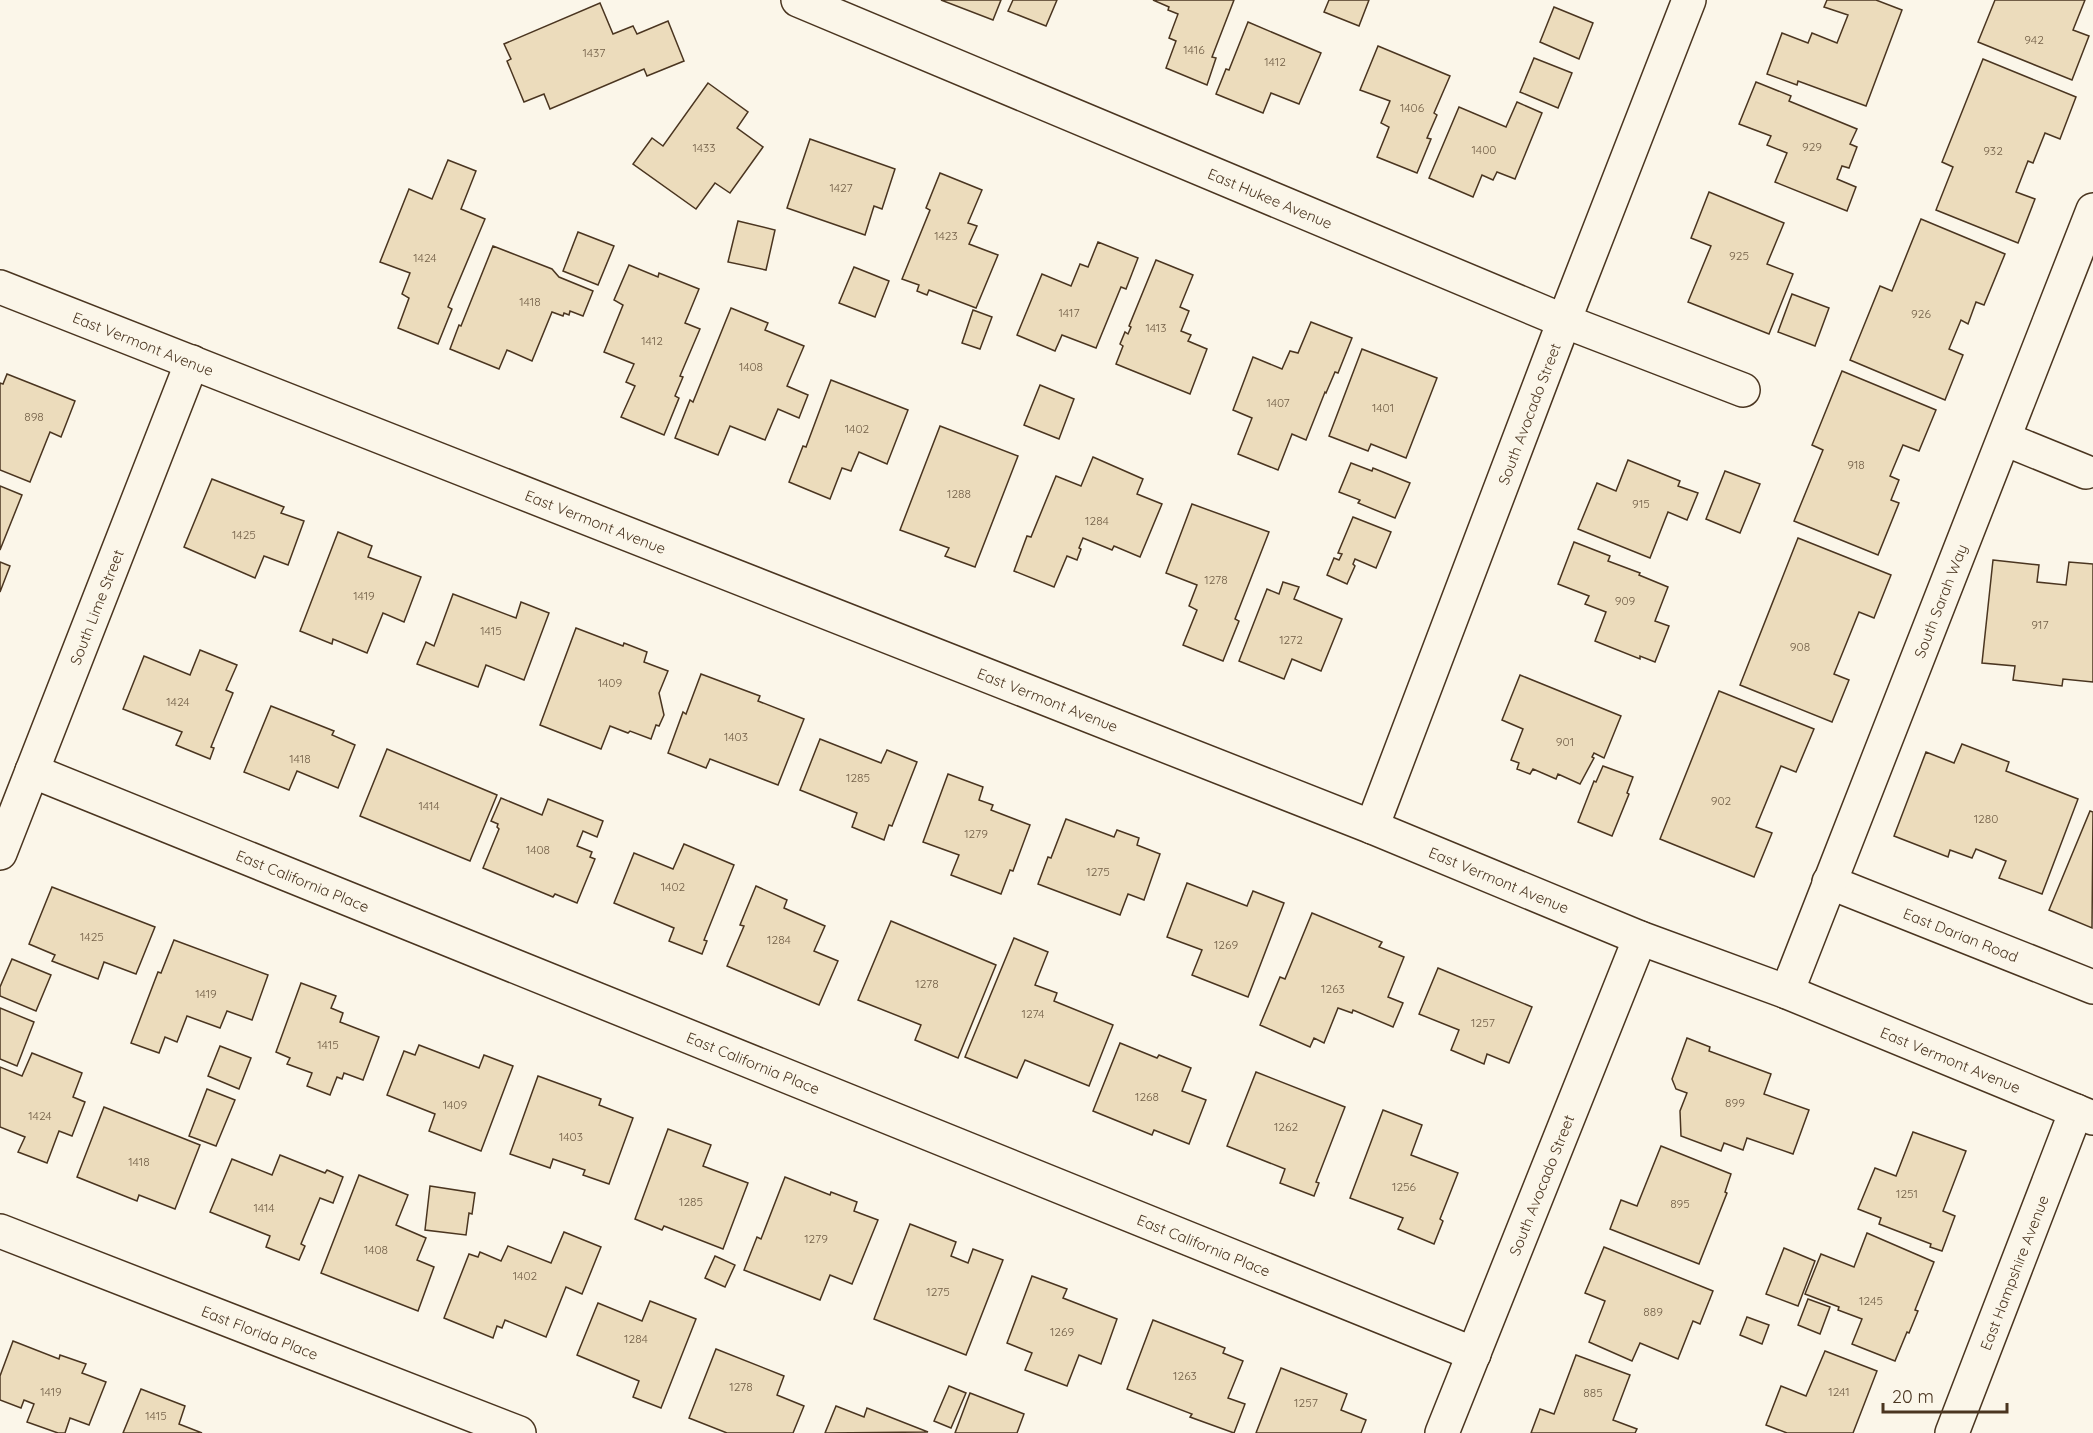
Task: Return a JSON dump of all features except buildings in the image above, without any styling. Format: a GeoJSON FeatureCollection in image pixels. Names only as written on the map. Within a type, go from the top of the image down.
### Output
{"type":"FeatureCollection","features":[{"type":"Feature","properties":{"kind":"street","name":"East Hukee Avenue"},"geometry":{"type":"LineString","coordinates":[[798,0],[1564,321],[1743,390]]}},
{"type":"Feature","properties":{"kind":"street","name":"South Avocado Street"},"geometry":{"type":"LineString","coordinates":[[1372,827],[1564,321],[1689,0]]}},
{"type":"Feature","properties":{"kind":"street","name":"South Sarah Way"},"geometry":{"type":"LineString","coordinates":[[1787,992],[2093,210]]}},
{"type":"Feature","properties":{"kind":"street","name":"East Vermont Avenue"},"geometry":{"type":"LineString","coordinates":[[0,287],[1372,827],[1640,938],[1787,992],[2085,1115]]}},
{"type":"Feature","properties":{"kind":"street","name":"South Lime Street"},"geometry":{"type":"LineString","coordinates":[[0,853],[192,362]]}},
{"type":"Feature","properties":{"kind":"street"},"geometry":{"type":"LineString","coordinates":[[2005,439],[2086,472]]}},
{"type":"Feature","properties":{"kind":"street","name":"East California Place"},"geometry":{"type":"LineString","coordinates":[[32,771],[1474,1354]]}},
{"type":"Feature","properties":{"kind":"street","name":"East Darian Road"},"geometry":{"type":"LineString","coordinates":[[1829,882],[2093,987]]}},
{"type":"Feature","properties":{"kind":"street","name":"South Avocado Street"},"geometry":{"type":"LineString","coordinates":[[1442,1433],[1640,938]]}},
{"type":"Feature","properties":{"kind":"street","name":"East Hampshire Avenue"},"geometry":{"type":"LineString","coordinates":[[1952,1433],[2085,1115]]}},
{"type":"Feature","properties":{"kind":"street","name":"East Florida Place"},"geometry":{"type":"LineString","coordinates":[[0,1231],[519,1433]]}}]}
